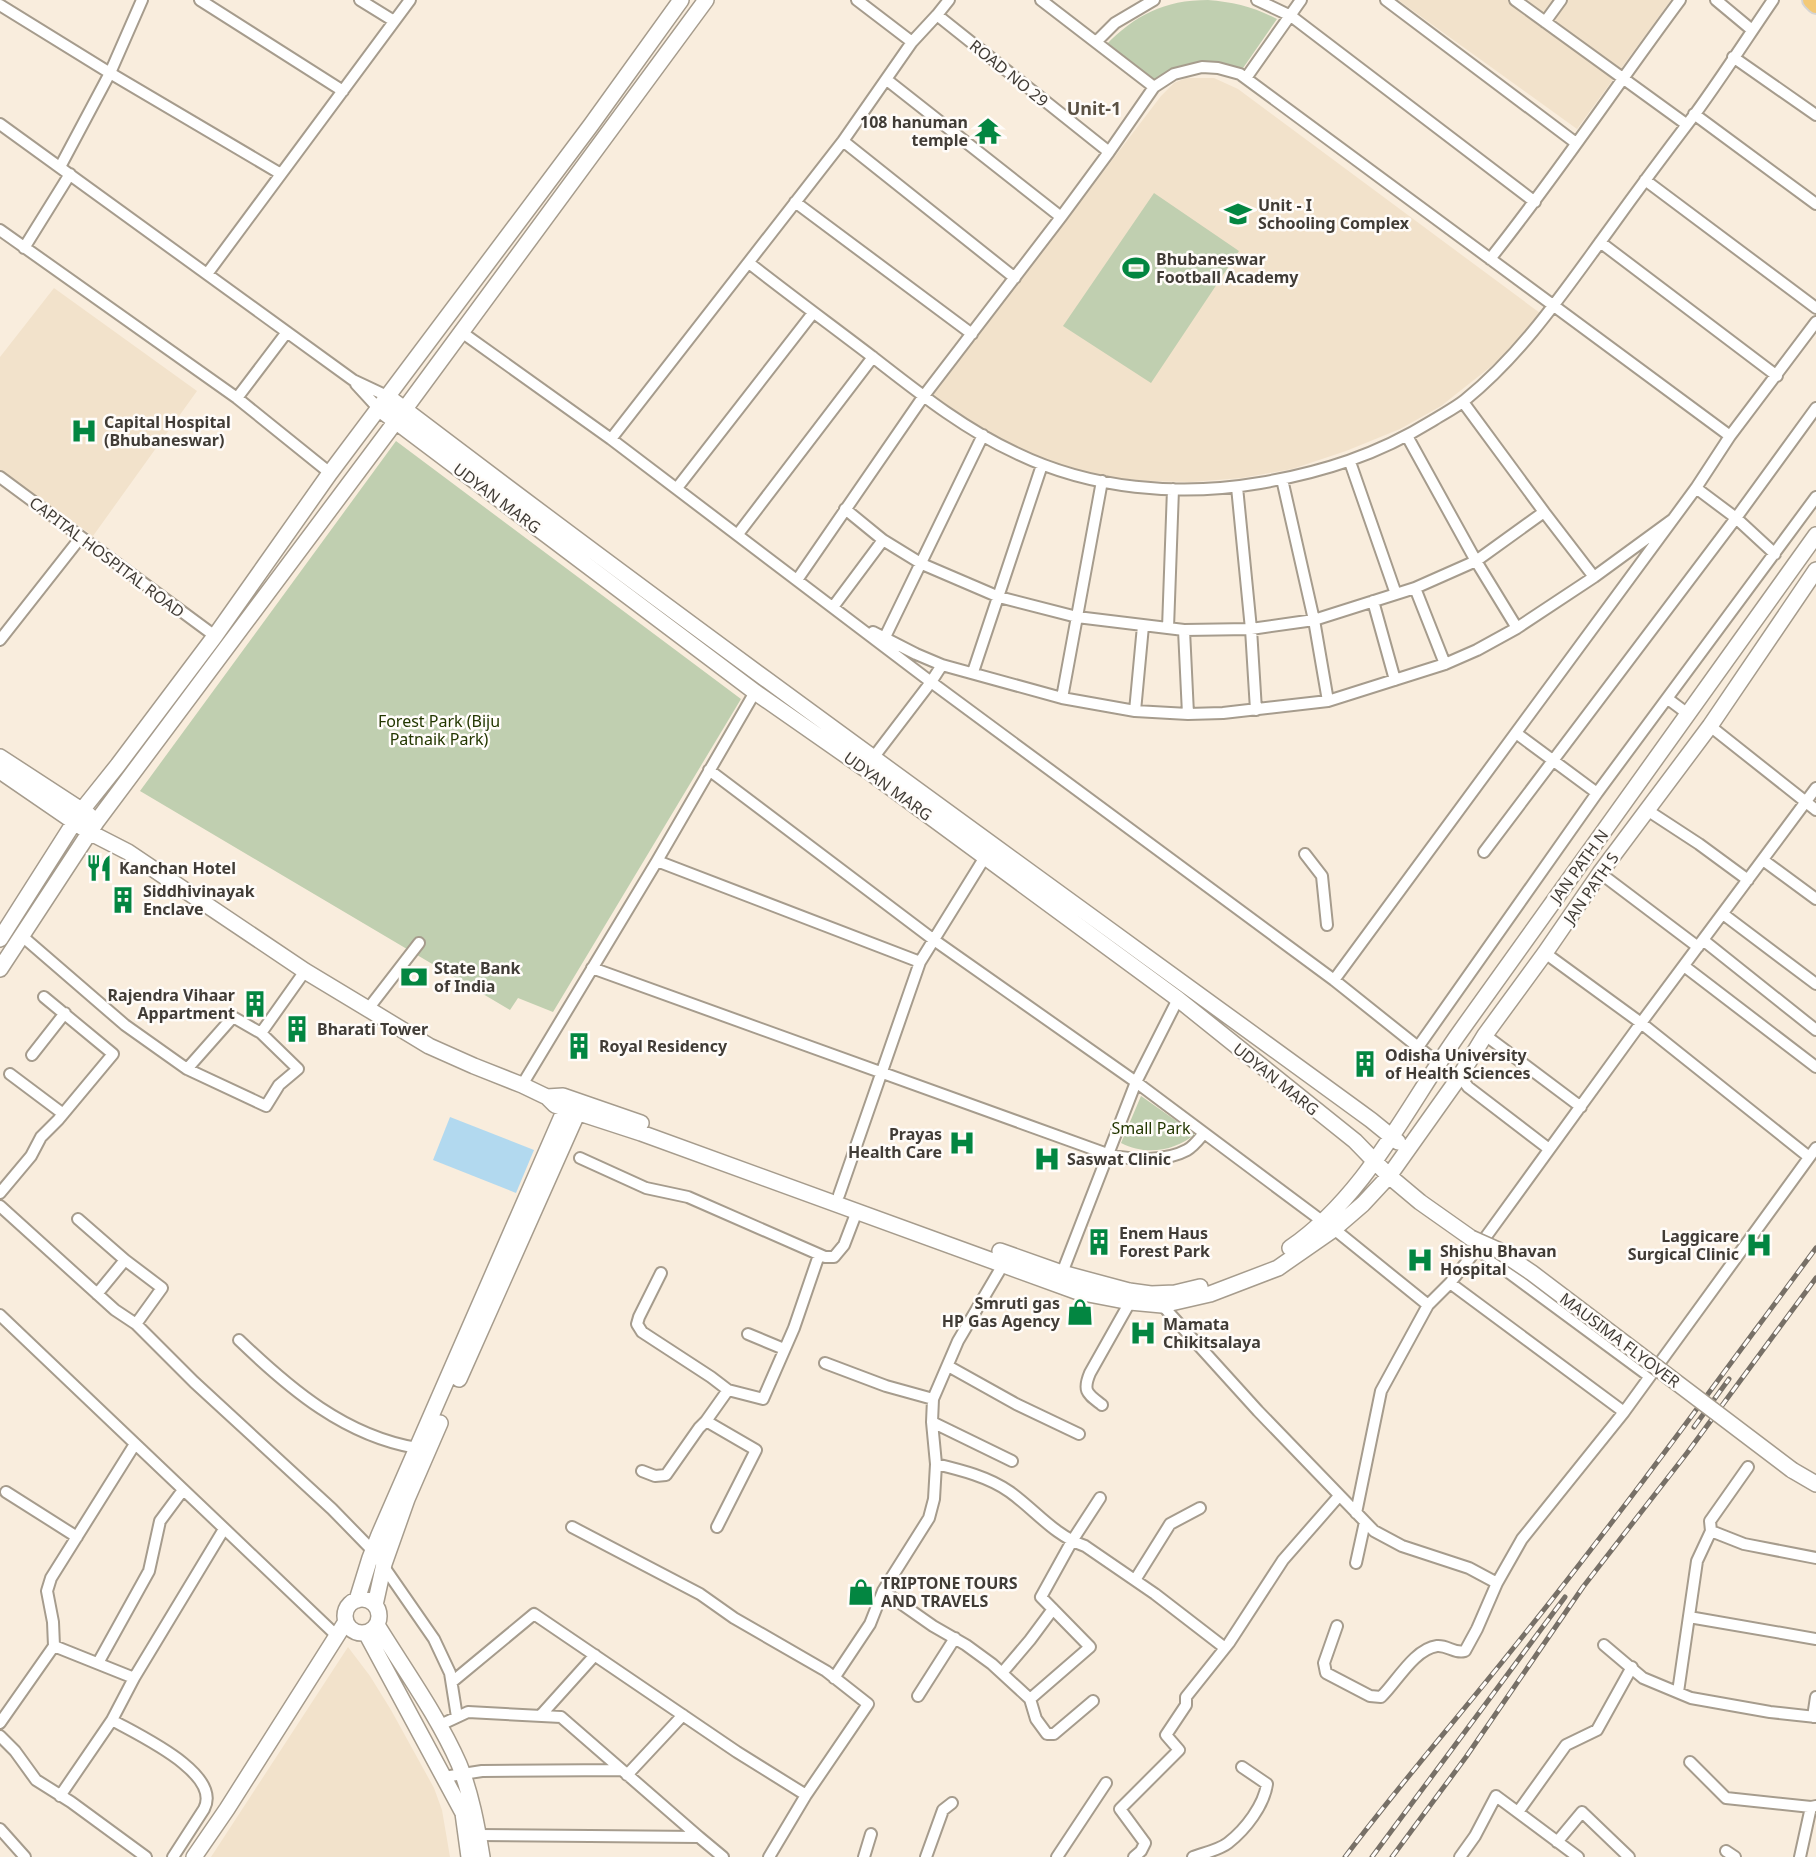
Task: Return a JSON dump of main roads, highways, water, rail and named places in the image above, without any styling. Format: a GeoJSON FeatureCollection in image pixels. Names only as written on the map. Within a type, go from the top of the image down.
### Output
{"type":"FeatureCollection","features":[{"type":"Feature","properties":{"kind":"main road"},"geometry":{"type":"LineString","coordinates":[[1811,0],[1816,5]]}},
{"type":"Feature","properties":{"kind":"water"},"geometry":{"type":"Polygon","coordinates":[[[450,1117],[534,1150],[516,1193],[433,1160],[450,1117]]]}},
{"type":"Feature","properties":{"kind":"railway"},"geometry":{"type":"LineString","coordinates":[[1345,1857],[1601,1536],[1816,1248]]}},
{"type":"Feature","properties":{"kind":"railway"},"geometry":{"type":"LineString","coordinates":[[1392,1857],[1466,1757],[1583,1587],[1687,1453],[1816,1278]]}},
{"type":"Feature","properties":{"kind":"railway"},"geometry":{"type":"LineString","coordinates":[[1694,1427],[1729,1379]]}},
{"type":"Feature","properties":{"kind":"railway"},"geometry":{"type":"LineString","coordinates":[[1372,1857],[1565,1597]]}},
{"type":"Feature","properties":{"kind":"place","name":"108 hanuman temple"},"geometry":{"type":"Point","coordinates":[988,131]}},
{"type":"Feature","properties":{"kind":"place","name":"Unit - I Schooling Complex"},"geometry":{"type":"Point","coordinates":[1238,214]}},
{"type":"Feature","properties":{"kind":"place","name":"Bhubaneswar Football Academy"},"geometry":{"type":"Point","coordinates":[1136,268]}},
{"type":"Feature","properties":{"kind":"place","name":"Capital Hospital (Bhubaneswar)"},"geometry":{"type":"Point","coordinates":[84,431]}},
{"type":"Feature","properties":{"kind":"place","name":"Kanchan Hotel"},"geometry":{"type":"Point","coordinates":[99,868]}},
{"type":"Feature","properties":{"kind":"place","name":"Siddhivinayak Enclave"},"geometry":{"type":"Point","coordinates":[123,900]}},
{"type":"Feature","properties":{"kind":"place","name":"State Bank of India"},"geometry":{"type":"Point","coordinates":[414,977]}},
{"type":"Feature","properties":{"kind":"place","name":"Rajendra Vihaar Appartment"},"geometry":{"type":"Point","coordinates":[255,1004]}},
{"type":"Feature","properties":{"kind":"place","name":"Bharati Tower"},"geometry":{"type":"Point","coordinates":[297,1029]}},
{"type":"Feature","properties":{"kind":"place","name":"Royal Residency"},"geometry":{"type":"Point","coordinates":[579,1046]}},
{"type":"Feature","properties":{"kind":"place","name":"Odisha University of Health Sciences"},"geometry":{"type":"Point","coordinates":[1365,1064]}},
{"type":"Feature","properties":{"kind":"place","name":"Prayas Health Care"},"geometry":{"type":"Point","coordinates":[962,1143]}},
{"type":"Feature","properties":{"kind":"place","name":"Saswat Clinic"},"geometry":{"type":"Point","coordinates":[1047,1159]}},
{"type":"Feature","properties":{"kind":"place","name":"Enem Haus Forest Park"},"geometry":{"type":"Point","coordinates":[1099,1242]}},
{"type":"Feature","properties":{"kind":"place","name":"Laggicare Surgical Clinic"},"geometry":{"type":"Point","coordinates":[1759,1245]}},
{"type":"Feature","properties":{"kind":"place","name":"Shishu Bhavan Hospital"},"geometry":{"type":"Point","coordinates":[1420,1260]}},
{"type":"Feature","properties":{"kind":"place","name":"Smruti gas HP Gas Agency"},"geometry":{"type":"Point","coordinates":[1080,1312]}},
{"type":"Feature","properties":{"kind":"place","name":"Mamata Chikitsalaya"},"geometry":{"type":"Point","coordinates":[1143,1333]}},
{"type":"Feature","properties":{"kind":"place","name":"TRIPTONE TOURS AND TRAVELS"},"geometry":{"type":"Point","coordinates":[861,1592]}},
{"type":"Feature","properties":{"kind":"district","name":"Unit-1"},"geometry":{"type":"Point","coordinates":[1094,108]}},
{"type":"Feature","properties":{"kind":"park label","name":"Forest Park (Biju Patnaik Park)"},"geometry":{"type":"Point","coordinates":[439,730]}},
{"type":"Feature","properties":{"kind":"park label","name":"Small Park"},"geometry":{"type":"Point","coordinates":[1151,1128]}}]}
